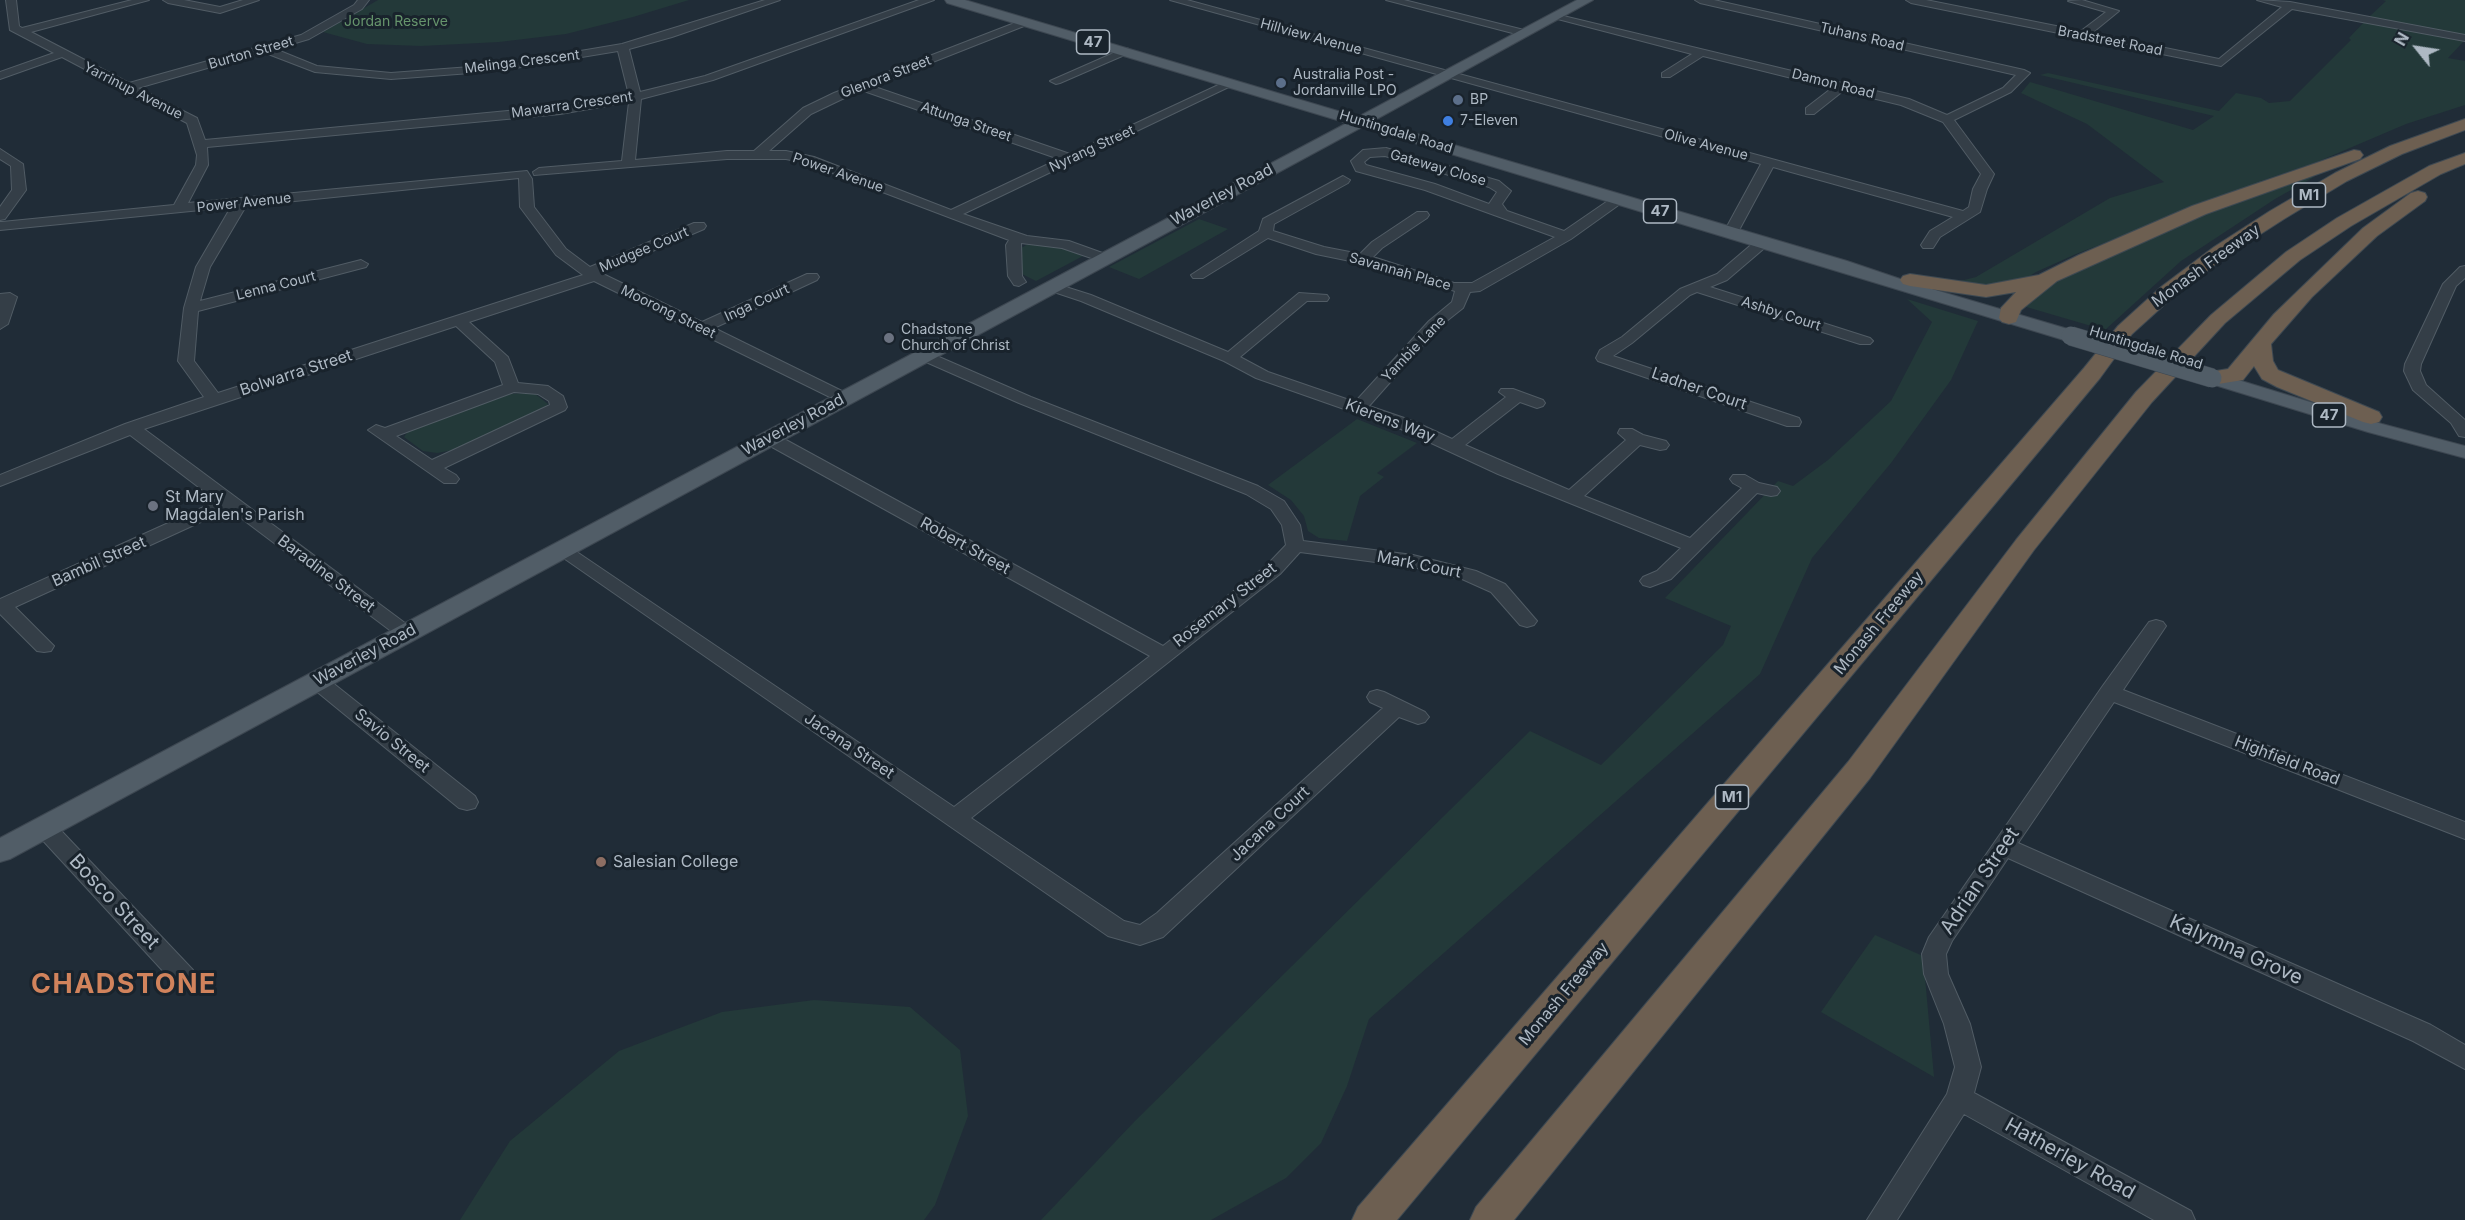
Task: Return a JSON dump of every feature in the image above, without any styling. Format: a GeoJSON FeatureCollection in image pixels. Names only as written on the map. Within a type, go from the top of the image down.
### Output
{"type":"FeatureCollection","features":[{"type":"Feature","properties":{"kind":"highway"},"geometry":{"type":"LineString","coordinates":[[1910,280],[1986,291],[2023,285],[2050,277],[2124,241],[2199,210],[2465,117]]}},
{"type":"Feature","properties":{"kind":"highway","name":"Monash Freeway"},"geometry":{"type":"LineString","coordinates":[[1372,1220],[2092,373],[2125,330],[2168,291],[2221,251],[2286,209],[2341,177],[2387,155],[2465,124]]}},
{"type":"Feature","properties":{"kind":"highway","name":"M1"},"geometry":{"type":"LineString","coordinates":[[1490,1220],[1859,770],[2025,544],[2144,397],[2218,319],[2293,256],[2344,222],[2435,170],[2465,158]]}},
{"type":"Feature","properties":{"kind":"highway"},"geometry":{"type":"LineString","coordinates":[[2222,374],[2260,343],[2305,292],[2370,232],[2424,192],[2465,168]]}},
{"type":"Feature","properties":{"kind":"highway"},"geometry":{"type":"LineString","coordinates":[[2010,313],[2050,277]]}},
{"type":"Feature","properties":{"kind":"highway"},"geometry":{"type":"LineString","coordinates":[[2260,343],[2262,361],[2270,374],[2295,387],[2371,417]]}},
{"type":"Feature","properties":{"kind":"main road","name":"Huntingdale Road"},"geometry":{"type":"LineString","coordinates":[[951,0],[1840,265],[2371,417],[2460,450]]}},
{"type":"Feature","properties":{"kind":"main road","name":"Waverley Road"},"geometry":{"type":"LineString","coordinates":[[0,851],[1587,0]]}},
{"type":"Feature","properties":{"kind":"main road"},"geometry":{"type":"LineString","coordinates":[[1391,105],[1388,119],[1408,135]]}},
{"type":"Feature","properties":{"kind":"main road"},"geometry":{"type":"LineString","coordinates":[[1319,109],[1329,131],[1324,140]]}},
{"type":"Feature","properties":{"kind":"main road"},"geometry":{"type":"LineString","coordinates":[[1324,140],[1365,133],[1408,135]]}},
{"type":"Feature","properties":{"kind":"main road","name":"Huntingdale Road"},"geometry":{"type":"LineString","coordinates":[[1840,265],[1910,280],[2010,313]]}},
{"type":"Feature","properties":{"kind":"main road","name":"Huntingdale Road"},"geometry":{"type":"LineString","coordinates":[[2222,374],[2375,428],[2460,450]]}},
{"type":"Feature","properties":{"kind":"street"},"geometry":{"type":"LineString","coordinates":[[11,0],[16,26]]}},
{"type":"Feature","properties":{"kind":"street"},"geometry":{"type":"LineString","coordinates":[[0,25],[16,26],[144,0]]}},
{"type":"Feature","properties":{"kind":"street"},"geometry":{"type":"LineString","coordinates":[[168,0],[220,10],[254,0]]}},
{"type":"Feature","properties":{"kind":"street","name":"Burton Street"},"geometry":{"type":"LineString","coordinates":[[129,87],[305,37],[358,7],[364,0]]}},
{"type":"Feature","properties":{"kind":"street","name":"Melinga Crescent"},"geometry":{"type":"LineString","coordinates":[[265,49],[315,69],[391,76],[497,68],[623,47],[668,35],[775,0]]}},
{"type":"Feature","properties":{"kind":"street","name":"Mawarra Crescent"},"geometry":{"type":"LineString","coordinates":[[201,144],[560,110],[635,97],[709,78],[929,0]]}},
{"type":"Feature","properties":{"kind":"street","name":"Hillview Avenue"},"geometry":{"type":"LineString","coordinates":[[1174,0],[1446,74]]}},
{"type":"Feature","properties":{"kind":"street"},"geometry":{"type":"LineString","coordinates":[[1391,0],[1524,33]]}},
{"type":"Feature","properties":{"kind":"street","name":"Tuhans Road"},"geometry":{"type":"LineString","coordinates":[[1700,0],[2024,74],[2007,90],[1947,119]]}},
{"type":"Feature","properties":{"kind":"street"},"geometry":{"type":"LineString","coordinates":[[2262,0],[2465,38]]}},
{"type":"Feature","properties":{"kind":"street","name":"Bradstreet Road"},"geometry":{"type":"LineString","coordinates":[[1919,1],[2221,63],[2290,5]]}},
{"type":"Feature","properties":{"kind":"street"},"geometry":{"type":"LineString","coordinates":[[2073,1],[2114,11],[2083,35]]}},
{"type":"Feature","properties":{"kind":"street","name":"Damon Road"},"geometry":{"type":"LineString","coordinates":[[1555,17],[1918,105],[1947,119],[1988,174],[1982,184],[1975,209],[1966,216]]}},
{"type":"Feature","properties":{"kind":"street","name":"Glenora Street"},"geometry":{"type":"LineString","coordinates":[[759,153],[807,111],[861,86],[1025,22]]}},
{"type":"Feature","properties":{"kind":"street","name":"Yarrinup Avenue"},"geometry":{"type":"LineString","coordinates":[[16,26],[61,54],[129,87],[193,122],[201,144]]}},
{"type":"Feature","properties":{"kind":"street"},"geometry":{"type":"LineString","coordinates":[[623,47],[635,97],[628,164]]}},
{"type":"Feature","properties":{"kind":"street"},"geometry":{"type":"LineString","coordinates":[[1056,81],[1125,51]]}},
{"type":"Feature","properties":{"kind":"street"},"geometry":{"type":"LineString","coordinates":[[1666,75],[1701,53]]}},
{"type":"Feature","properties":{"kind":"street"},"geometry":{"type":"LineString","coordinates":[[0,76],[61,54]]}},
{"type":"Feature","properties":{"kind":"street","name":"Olive Avenue"},"geometry":{"type":"LineString","coordinates":[[1446,74],[1966,216]]}},
{"type":"Feature","properties":{"kind":"street","name":"Nyrang Street"},"geometry":{"type":"LineString","coordinates":[[953,214],[1231,83]]}},
{"type":"Feature","properties":{"kind":"street","name":"Attunga Street"},"geometry":{"type":"LineString","coordinates":[[861,86],[1071,159]]}},
{"type":"Feature","properties":{"kind":"street"},"geometry":{"type":"LineString","coordinates":[[1810,111],[1842,86]]}},
{"type":"Feature","properties":{"kind":"street"},"geometry":{"type":"LineString","coordinates":[[178,209],[202,165],[201,144]]}},
{"type":"Feature","properties":{"kind":"street","name":"Gateway Close"},"geometry":{"type":"LineString","coordinates":[[1502,214],[1495,204],[1504,191],[1494,184],[1386,152],[1367,153],[1357,161],[1361,168],[1430,187],[1502,214],[1566,236]]}},
{"type":"Feature","properties":{"kind":"street","name":"Power Avenue"},"geometry":{"type":"LineString","coordinates":[[0,223],[240,204],[486,178],[530,178],[578,169],[759,153],[810,160],[1000,233],[1026,240],[1064,244],[1107,256]]}},
{"type":"Feature","properties":{"kind":"street"},"geometry":{"type":"LineString","coordinates":[[0,223],[19,190],[17,164],[2,157]]}},
{"type":"Feature","properties":{"kind":"street"},"geometry":{"type":"LineString","coordinates":[[1731,232],[1769,162]]}},
{"type":"Feature","properties":{"kind":"street","name":"Moorong Street"},"geometry":{"type":"LineString","coordinates":[[530,178],[527,207],[561,252],[592,275],[844,398]]}},
{"type":"Feature","properties":{"kind":"street"},"geometry":{"type":"LineString","coordinates":[[1198,275],[1266,232],[1268,222],[1342,179]]}},
{"type":"Feature","properties":{"kind":"street","name":"Savannah Place"},"geometry":{"type":"LineString","coordinates":[[1266,232],[1321,251],[1363,259],[1463,289],[1484,285],[1566,236],[1620,199]]}},
{"type":"Feature","properties":{"kind":"street"},"geometry":{"type":"LineString","coordinates":[[214,399],[186,362],[191,308],[203,267],[240,204]]}},
{"type":"Feature","properties":{"kind":"street"},"geometry":{"type":"LineString","coordinates":[[1363,259],[1377,245],[1422,215]]}},
{"type":"Feature","properties":{"kind":"street"},"geometry":{"type":"LineString","coordinates":[[1928,245],[1935,234],[1966,216]]}},
{"type":"Feature","properties":{"kind":"street","name":"Mudgee Court"},"geometry":{"type":"LineString","coordinates":[[592,275],[699,226]]}},
{"type":"Feature","properties":{"kind":"street"},"geometry":{"type":"LineString","coordinates":[[1018,237],[1013,245],[1015,276],[1019,282]]}},
{"type":"Feature","properties":{"kind":"street"},"geometry":{"type":"LineString","coordinates":[[1696,287],[1722,277],[1763,242]]}},
{"type":"Feature","properties":{"kind":"street","name":"Lenna Court"},"geometry":{"type":"LineString","coordinates":[[191,308],[361,264]]}},
{"type":"Feature","properties":{"kind":"street"},"geometry":{"type":"LineString","coordinates":[[2465,270],[2450,284],[2413,364],[2412,371],[2419,387],[2457,420],[2465,432]]}},
{"type":"Feature","properties":{"kind":"street","name":"Bolwarra Street"},"geometry":{"type":"LineString","coordinates":[[0,482],[131,428],[592,275]]}},
{"type":"Feature","properties":{"kind":"street","name":"Inga Court"},"geometry":{"type":"LineString","coordinates":[[702,328],[812,277]]}},
{"type":"Feature","properties":{"kind":"street","name":"Kierens Way"},"geometry":{"type":"LineString","coordinates":[[1054,285],[1230,358],[1262,375],[1359,407],[1454,446],[1504,470],[1693,546]]}},
{"type":"Feature","properties":{"kind":"street","name":"Ashby Court"},"geometry":{"type":"LineString","coordinates":[[1696,287],[1865,341]]}},
{"type":"Feature","properties":{"kind":"street","name":"Ladner Court"},"geometry":{"type":"LineString","coordinates":[[1696,287],[1685,292],[1627,340],[1606,353],[1604,358],[1793,422]]}},
{"type":"Feature","properties":{"kind":"street","name":"Yambie Lane"},"geometry":{"type":"LineString","coordinates":[[1359,407],[1434,324],[1458,305],[1463,289]]}},
{"type":"Feature","properties":{"kind":"street"},"geometry":{"type":"LineString","coordinates":[[1230,358],[1304,296],[1322,298]]}},
{"type":"Feature","properties":{"kind":"street"},"geometry":{"type":"LineString","coordinates":[[0,298],[10,297],[0,324]]}},
{"type":"Feature","properties":{"kind":"street"},"geometry":{"type":"LineString","coordinates":[[459,321],[502,360],[513,387]]}},
{"type":"Feature","properties":{"kind":"street"},"geometry":{"type":"LineString","coordinates":[[923,355],[1025,400],[1252,490],[1278,505],[1291,525],[1295,546]]}},
{"type":"Feature","properties":{"kind":"street"},"geometry":{"type":"LineString","coordinates":[[431,467],[559,407],[557,399],[542,389],[513,387],[377,431],[431,467],[450,479]]}},
{"type":"Feature","properties":{"kind":"street"},"geometry":{"type":"LineString","coordinates":[[1454,446],[1511,394],[1537,404]]}},
{"type":"Feature","properties":{"kind":"street","name":"Baradine Street"},"geometry":{"type":"LineString","coordinates":[[131,428],[406,633]]}},
{"type":"Feature","properties":{"kind":"street"},"geometry":{"type":"LineString","coordinates":[[1572,497],[1631,436],[1660,445]]}},
{"type":"Feature","properties":{"kind":"street","name":"Robert Street"},"geometry":{"type":"LineString","coordinates":[[769,438],[1162,654]]}},
{"type":"Feature","properties":{"kind":"street"},"geometry":{"type":"LineString","coordinates":[[1650,581],[1664,575],[1754,486]]}},
{"type":"Feature","properties":{"kind":"street","name":"Bambil Street"},"geometry":{"type":"LineString","coordinates":[[1,606],[230,502]]}},
{"type":"Feature","properties":{"kind":"street","name":"Mark Court"},"geometry":{"type":"LineString","coordinates":[[1295,546],[1413,561],[1462,573],[1498,588],[1527,621]]}},
{"type":"Feature","properties":{"kind":"street","name":"Rosemary Street"},"geometry":{"type":"LineString","coordinates":[[956,818],[1162,654],[1273,570],[1295,546]]}},
{"type":"Feature","properties":{"kind":"street","name":"Jacana Street"},"geometry":{"type":"LineString","coordinates":[[561,550],[1117,928],[1140,935]]}},
{"type":"Feature","properties":{"kind":"street"},"geometry":{"type":"LineString","coordinates":[[1,606],[44,646]]}},
{"type":"Feature","properties":{"kind":"street","name":"Adrian Street"},"geometry":{"type":"LineString","coordinates":[[1881,1220],[1959,1098],[1968,1067],[1957,1024],[1936,974],[1934,954],[1941,937],[2156,626]]}},
{"type":"Feature","properties":{"kind":"street","name":"Savio Street"},"geometry":{"type":"LineString","coordinates":[[317,681],[467,802]]}},
{"type":"Feature","properties":{"kind":"street","name":"Highfield Road"},"geometry":{"type":"LineString","coordinates":[[2109,692],[2465,831]]}},
{"type":"Feature","properties":{"kind":"street","name":"Jacana Court"},"geometry":{"type":"LineString","coordinates":[[1140,935],[1154,930],[1166,920],[1387,702],[1418,717]]}},
{"type":"Feature","properties":{"kind":"street","name":"Bosco Street"},"geometry":{"type":"LineString","coordinates":[[44,827],[184,977]]}},
{"type":"Feature","properties":{"kind":"street","name":"Kalymna Grove"},"geometry":{"type":"LineString","coordinates":[[2004,846],[2422,1033],[2465,1058]]}},
{"type":"Feature","properties":{"kind":"street","name":"Hatherley Road"},"geometry":{"type":"LineString","coordinates":[[1959,1098],[2181,1220]]}},
{"type":"Feature","properties":{"kind":"green space","name":"Jordan Reserve"},"geometry":{"type":"Polygon","coordinates":[[[378,0],[689,0],[566,34],[499,42],[421,46],[367,44],[323,32],[378,0]]]}},
{"type":"Feature","properties":{"kind":"green space"},"geometry":{"type":"Polygon","coordinates":[[[2383,0],[2465,0],[2465,35],[2369,17],[2386,1],[2383,0]]]}},
{"type":"Feature","properties":{"kind":"green space"},"geometry":{"type":"Polygon","coordinates":[[[2365,21],[2465,40],[2448,58],[2465,61],[2465,105],[2406,124],[2317,162],[2261,181],[2263,182],[2076,254],[2036,272],[2017,284],[1991,288],[1956,282],[1976,277],[2110,198],[2164,182],[2087,124],[2021,93],[2030,82],[2193,130],[2214,116],[2040,75],[2048,73],[2219,111],[2236,93],[2261,98],[2269,103],[2290,101],[2351,40],[2349,38],[2365,21]]]}},
{"type":"Feature","properties":{"kind":"green space"},"geometry":{"type":"Polygon","coordinates":[[[2309,175],[2314,177],[2275,199],[2181,261],[2105,330],[2023,306],[2025,301],[2072,271],[2165,229],[2309,175]]]}},
{"type":"Feature","properties":{"kind":"green space"},"geometry":{"type":"Polygon","coordinates":[[[1199,219],[1228,229],[1139,279],[1109,267],[1199,219]]]}},
{"type":"Feature","properties":{"kind":"green space"},"geometry":{"type":"Polygon","coordinates":[[[1030,243],[1052,243],[1083,256],[1036,281],[1022,274],[1021,248],[1030,243]]]}},
{"type":"Feature","properties":{"kind":"green space"},"geometry":{"type":"Polygon","coordinates":[[[1907,299],[1978,321],[1951,380],[1891,463],[1812,558],[1760,674],[1369,1019],[1347,1086],[1321,1143],[1286,1178],[1211,1220],[1041,1220],[1135,1121],[1530,731],[1601,765],[1723,645],[1731,626],[1665,598],[1778,481],[1793,486],[1828,460],[1891,401],[1932,322],[1907,299]]]}},
{"type":"Feature","properties":{"kind":"green space"},"geometry":{"type":"Polygon","coordinates":[[[534,393],[548,404],[538,413],[454,450],[437,453],[423,451],[404,437],[409,430],[503,394],[534,393]]]}},
{"type":"Feature","properties":{"kind":"green space"},"geometry":{"type":"Polygon","coordinates":[[[1357,419],[1417,443],[1377,473],[1384,477],[1360,496],[1347,541],[1319,538],[1308,531],[1304,516],[1291,500],[1268,485],[1357,419]]]}},
{"type":"Feature","properties":{"kind":"green space"},"geometry":{"type":"Polygon","coordinates":[[[1875,935],[1923,956],[1934,1077],[1821,1012],[1875,935]]]}},
{"type":"Feature","properties":{"kind":"green space"},"geometry":{"type":"Polygon","coordinates":[[[814,1000],[910,1007],[960,1050],[968,1116],[935,1205],[924,1220],[460,1220],[510,1141],[619,1051],[722,1012],[814,1000]]]}},
{"type":"Feature","properties":{"kind":"place","name":"Australia Post - Jordanville LPO"},"geometry":{"type":"Point","coordinates":[1281,83]}},
{"type":"Feature","properties":{"kind":"place","name":"BP"},"geometry":{"type":"Point","coordinates":[1458,100]}},
{"type":"Feature","properties":{"kind":"place","name":"7-Eleven"},"geometry":{"type":"Point","coordinates":[1448,121]}},
{"type":"Feature","properties":{"kind":"place","name":"Chadstone Church of Christ"},"geometry":{"type":"Point","coordinates":[889,338]}},
{"type":"Feature","properties":{"kind":"place","name":"St Mary Magdalen's Parish"},"geometry":{"type":"Point","coordinates":[153,506]}},
{"type":"Feature","properties":{"kind":"place","name":"Salesian College"},"geometry":{"type":"Point","coordinates":[601,862]}},
{"type":"Feature","properties":{"kind":"district","name":"CHADSTONE"},"geometry":{"type":"Point","coordinates":[124,985]}}]}
